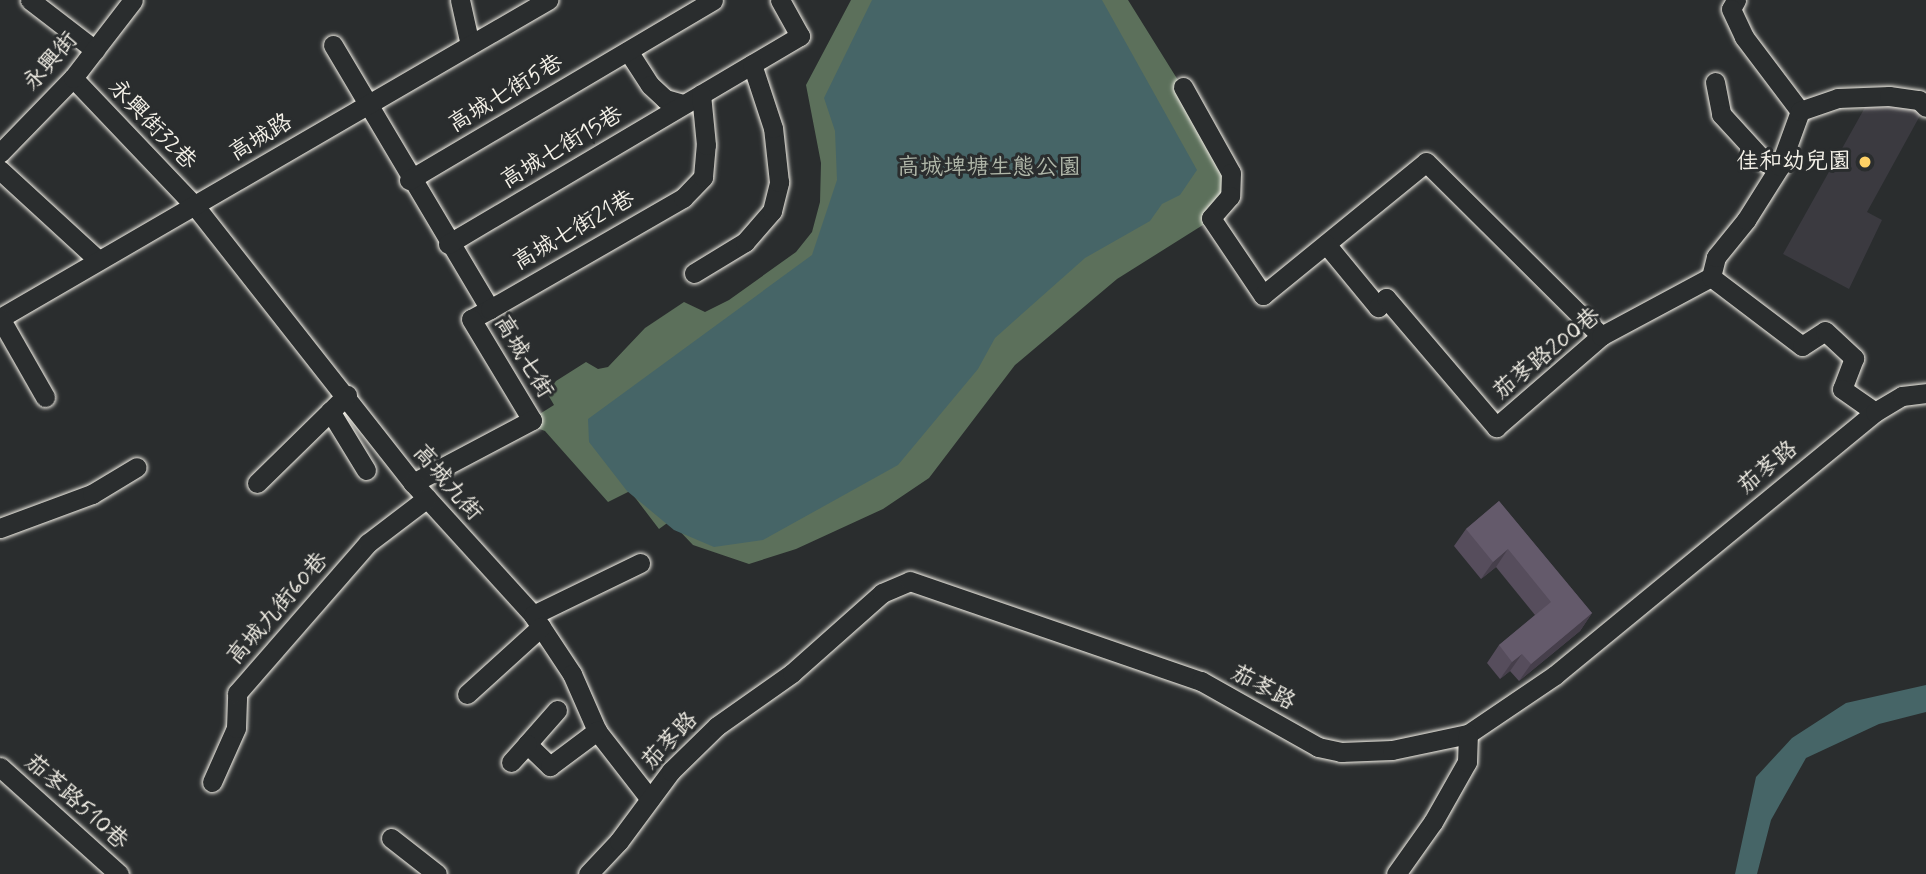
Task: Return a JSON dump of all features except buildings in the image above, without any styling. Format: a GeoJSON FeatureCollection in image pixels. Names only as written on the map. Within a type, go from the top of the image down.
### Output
{"type":"FeatureCollection","features":[{"type":"Feature","properties":{"kind":"street"},"geometry":{"type":"LineString","coordinates":[[30,0],[95,50]]}},
{"type":"Feature","properties":{"kind":"street","name":"永興街"},"geometry":{"type":"LineString","coordinates":[[0,153],[73,78],[133,0]]}},
{"type":"Feature","properties":{"kind":"street"},"geometry":{"type":"LineString","coordinates":[[460,0],[470,45]]}},
{"type":"Feature","properties":{"kind":"street","name":"高城路"},"geometry":{"type":"LineString","coordinates":[[0,318],[97,259],[195,206],[548,0]]}},
{"type":"Feature","properties":{"kind":"street","name":"高城七街5巷"},"geometry":{"type":"LineString","coordinates":[[410,180],[713,0]]}},
{"type":"Feature","properties":{"kind":"street","name":"高城七街15巷"},"geometry":{"type":"LineString","coordinates":[[448,244],[800,36],[780,0]]}},
{"type":"Feature","properties":{"kind":"street"},"geometry":{"type":"LineString","coordinates":[[1736,0],[1731,9],[1744,37],[1800,111]]}},
{"type":"Feature","properties":{"kind":"street","name":"高城七街"},"geometry":{"type":"LineString","coordinates":[[333,45],[410,180],[489,309],[471,320],[532,420],[413,483]]}},
{"type":"Feature","properties":{"kind":"street"},"geometry":{"type":"LineString","coordinates":[[628,51],[650,85],[665,99],[683,104]]}},
{"type":"Feature","properties":{"kind":"street"},"geometry":{"type":"LineString","coordinates":[[694,272],[745,242],[772,211],[779,182],[773,128],[752,64]]}},
{"type":"Feature","properties":{"kind":"street","name":"永興街32巷"},"geometry":{"type":"LineString","coordinates":[[73,78],[195,206]]}},
{"type":"Feature","properties":{"kind":"street"},"geometry":{"type":"LineString","coordinates":[[1715,82],[1721,114],[1765,162],[1780,166]]}},
{"type":"Feature","properties":{"kind":"street"},"geometry":{"type":"LineString","coordinates":[[1183,87],[1231,173],[1230,196],[1211,218],[1263,295],[1426,162],[1601,336]]}},
{"type":"Feature","properties":{"kind":"street","name":"高城七街21巷"},"geometry":{"type":"LineString","coordinates":[[489,309],[683,198],[703,177],[706,145],[701,94]]}},
{"type":"Feature","properties":{"kind":"street"},"geometry":{"type":"LineString","coordinates":[[1800,111],[1838,98],[1889,96],[1919,100],[1926,107]]}},
{"type":"Feature","properties":{"kind":"street"},"geometry":{"type":"LineString","coordinates":[[1800,111],[1780,166],[1716,257],[1710,277],[1802,346],[1825,331],[1832,336],[1853,358],[1842,389],[1875,412]]}},
{"type":"Feature","properties":{"kind":"street"},"geometry":{"type":"LineString","coordinates":[[0,170],[97,259]]}},
{"type":"Feature","properties":{"kind":"street","name":"高城九街"},"geometry":{"type":"LineString","coordinates":[[195,206],[413,483],[537,621],[572,674],[597,731],[649,799]]}},
{"type":"Feature","properties":{"kind":"street","name":"茄苳路200巷"},"geometry":{"type":"LineString","coordinates":[[1326,244],[1378,307],[1386,298],[1496,427],[1601,336],[1710,277]]}},
{"type":"Feature","properties":{"kind":"street"},"geometry":{"type":"LineString","coordinates":[[0,318],[45,397]]}},
{"type":"Feature","properties":{"kind":"street","name":"茄苳路"},"geometry":{"type":"LineString","coordinates":[[589,874],[649,799],[718,726],[792,673],[883,593],[910,581],[1201,681],[1318,747],[1342,752],[1392,750],[1468,734],[1555,675],[1875,412],[1902,396],[1924,391]]}},
{"type":"Feature","properties":{"kind":"street"},"geometry":{"type":"LineString","coordinates":[[257,483],[346,396]]}},
{"type":"Feature","properties":{"kind":"street"},"geometry":{"type":"LineString","coordinates":[[330,411],[366,470]]}},
{"type":"Feature","properties":{"kind":"street"},"geometry":{"type":"LineString","coordinates":[[0,528],[92,494],[137,467]]}},
{"type":"Feature","properties":{"kind":"street","name":"高城九街60巷"},"geometry":{"type":"LineString","coordinates":[[212,782],[236,727],[237,693],[369,543],[427,498]]}},
{"type":"Feature","properties":{"kind":"street"},"geometry":{"type":"LineString","coordinates":[[467,694],[537,621],[640,563]]}},
{"type":"Feature","properties":{"kind":"street"},"geometry":{"type":"LineString","coordinates":[[511,762],[557,710]]}},
{"type":"Feature","properties":{"kind":"street"},"geometry":{"type":"LineString","coordinates":[[527,744],[545,763],[555,766],[597,731]]}},
{"type":"Feature","properties":{"kind":"street"},"geometry":{"type":"LineString","coordinates":[[1396,874],[1433,822],[1467,762],[1468,734]]}},
{"type":"Feature","properties":{"kind":"street","name":"茄苳路510巷"},"geometry":{"type":"LineString","coordinates":[[0,767],[119,874]]}},
{"type":"Feature","properties":{"kind":"street"},"geometry":{"type":"LineString","coordinates":[[391,838],[437,874]]}},
{"type":"Feature","properties":{"kind":"shaded area","name":"佳和幼兒園"},"geometry":{"type":"Polygon","coordinates":[[[1868,102],[1915,106],[1922,112],[1867,212],[1882,220],[1849,289],[1783,254],[1868,102]]]}},
{"type":"Feature","properties":{"kind":"green space","name":"高城埤塘生態公園"},"geometry":{"type":"Polygon","coordinates":[[[851,0],[1128,0],[1181,85],[1229,186],[1222,213],[1117,279],[1015,365],[929,478],[883,509],[796,549],[749,564],[693,545],[670,521],[659,529],[630,491],[608,502],[545,431],[534,427],[538,415],[554,405],[547,393],[556,381],[586,362],[598,369],[608,367],[645,328],[684,302],[705,312],[729,300],[796,252],[812,232],[820,202],[821,163],[806,85],[851,0]]]}},
{"type":"Feature","properties":{"kind":"water","name":"高城埤塘生態公園"},"geometry":{"type":"Polygon","coordinates":[[[872,0],[1102,0],[1197,170],[1180,195],[1162,204],[1150,221],[1085,258],[995,338],[978,369],[898,465],[763,540],[714,547],[674,530],[627,491],[589,442],[588,419],[812,255],[837,180],[835,131],[824,98],[872,0]]]}},
{"type":"Feature","properties":{"kind":"water"},"geometry":{"type":"Polygon","coordinates":[[[1926,685],[1926,712],[1879,724],[1806,758],[1771,820],[1757,874],[1735,874],[1756,777],[1792,738],[1846,703],[1926,685]]]}},
{"type":"Feature","properties":{"kind":"place","name":"佳和幼兒園"},"geometry":{"type":"Point","coordinates":[1865,162]}}]}
